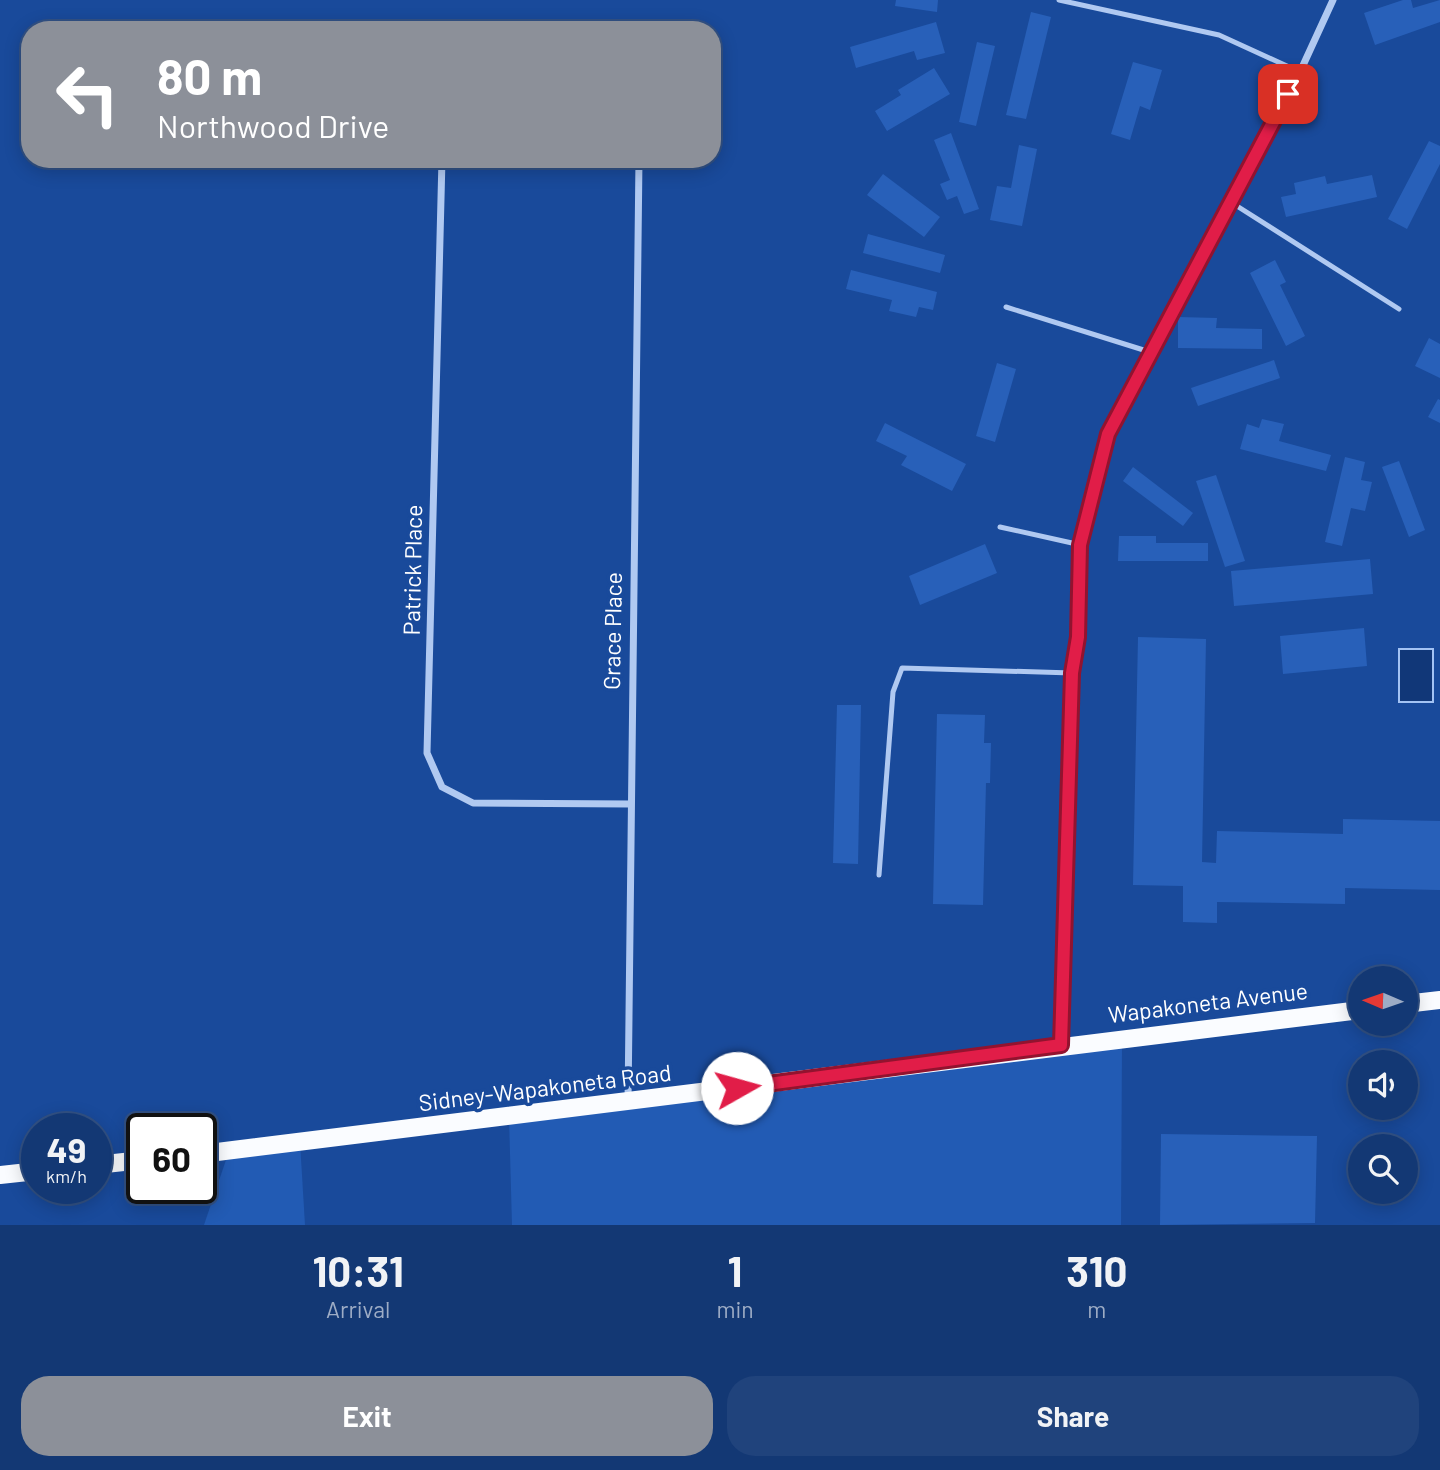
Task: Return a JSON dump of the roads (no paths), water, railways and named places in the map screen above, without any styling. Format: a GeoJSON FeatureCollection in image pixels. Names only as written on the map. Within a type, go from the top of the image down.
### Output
{"type":"FeatureCollection","features":[{"type":"Feature","properties":{"kind":"main road"},"geometry":{"type":"LineString","coordinates":[[1418,1003],[1440,1000]]}},
{"type":"Feature","properties":{"kind":"main road","name":"Wapakoneta Avenue"},"geometry":{"type":"LineString","coordinates":[[1061,1045],[1348,1011]]}},
{"type":"Feature","properties":{"kind":"main road","name":"Sidney-Wapakoneta Road"},"geometry":{"type":"LineString","coordinates":[[217,1152],[1061,1045]]}},
{"type":"Feature","properties":{"kind":"main road"},"geometry":{"type":"LineString","coordinates":[[0,1175],[21,1173]]}},
{"type":"Feature","properties":{"kind":"street"},"geometry":{"type":"LineString","coordinates":[[1061,1045],[1072,673],[1078,637],[1080,545],[1108,434],[1300,72],[1333,0]]}},
{"type":"Feature","properties":{"kind":"street","name":"Patrick Place"},"geometry":{"type":"LineString","coordinates":[[442,168],[428,752],[442,787],[473,803],[630,804]]}},
{"type":"Feature","properties":{"kind":"street","name":"Grace Place"},"geometry":{"type":"LineString","coordinates":[[628,1102],[639,168]]}},
{"type":"Feature","properties":{"kind":"lane"},"geometry":{"type":"LineString","coordinates":[[1059,0],[1219,35],[1300,72]]}},
{"type":"Feature","properties":{"kind":"lane"},"geometry":{"type":"LineString","coordinates":[[1230,201],[1399,309]]}},
{"type":"Feature","properties":{"kind":"lane"},"geometry":{"type":"LineString","coordinates":[[1006,307],[1150,352]]}},
{"type":"Feature","properties":{"kind":"lane"},"geometry":{"type":"LineString","coordinates":[[1000,527],[1080,545]]}},
{"type":"Feature","properties":{"kind":"lane"},"geometry":{"type":"LineString","coordinates":[[879,875],[893,692],[902,668],[1072,673]]}}]}
